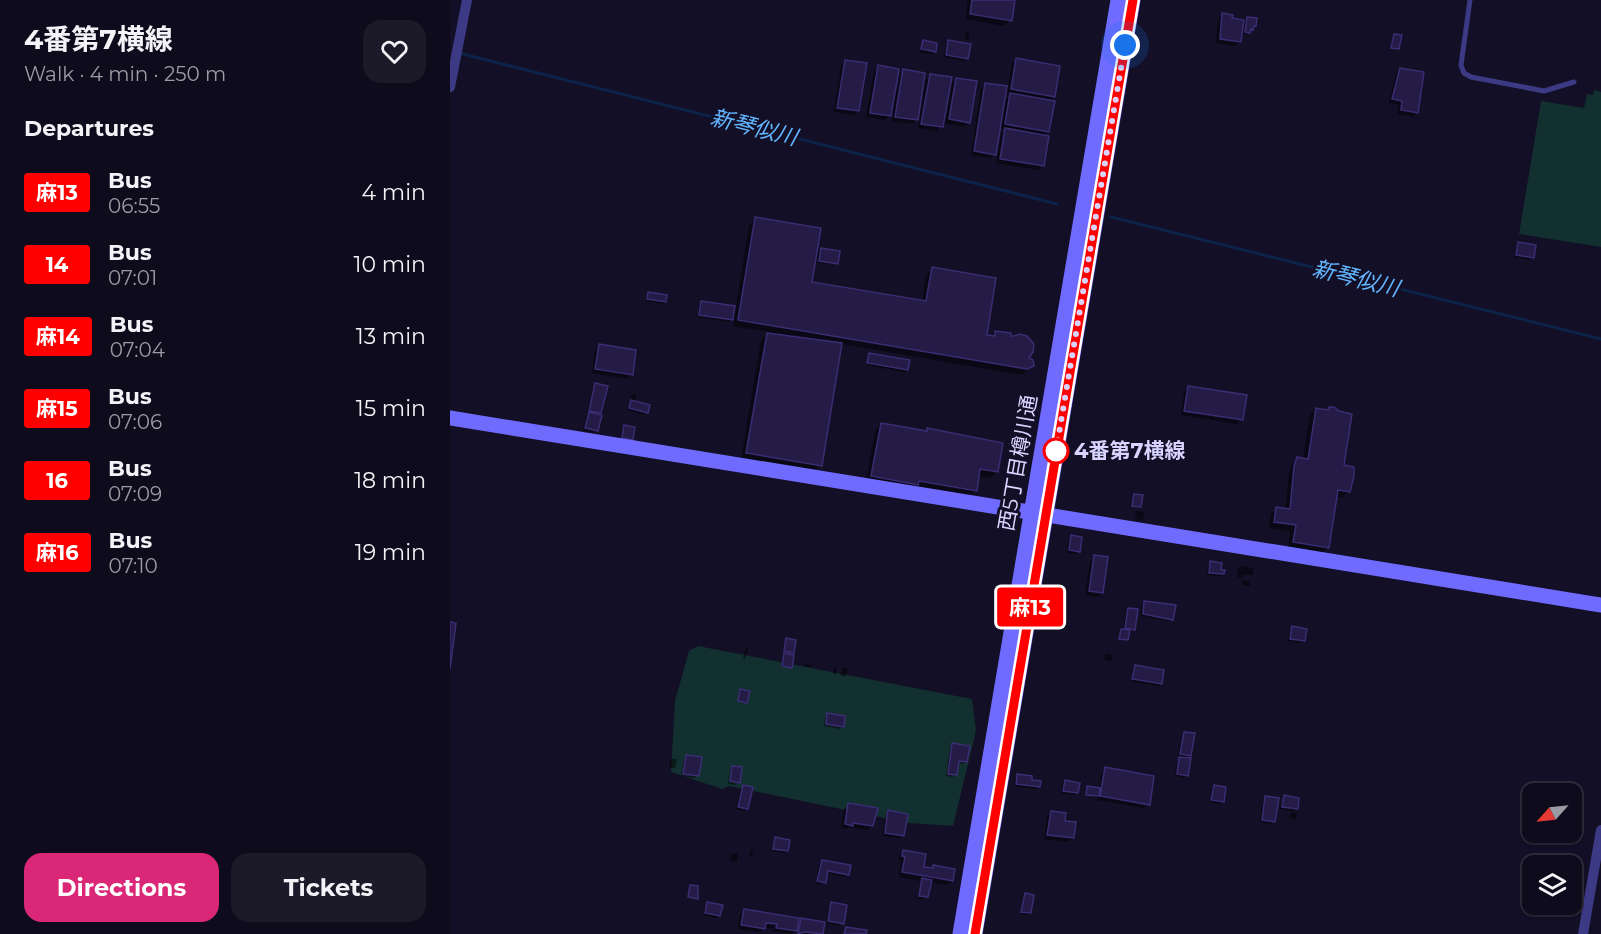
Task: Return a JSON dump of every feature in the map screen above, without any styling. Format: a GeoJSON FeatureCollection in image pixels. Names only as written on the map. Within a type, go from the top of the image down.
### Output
{"type":"FeatureCollection","features":[{"type":"Feature","properties":{"kind":"main road","name":"西5丁目樽川通"},"geometry":{"type":"LineString","coordinates":[[975,934],[1118,0]]}},
{"type":"Feature","properties":{"kind":"main road","name":"西5丁目樽川通"},"geometry":{"type":"LineString","coordinates":[[960,934],[1133,0]]}},
{"type":"Feature","properties":{"kind":"main road"},"geometry":{"type":"LineString","coordinates":[[450,418],[1601,605]]}},
{"type":"Feature","properties":{"kind":"street"},"geometry":{"type":"LineString","coordinates":[[450,87],[466,0]]}},
{"type":"Feature","properties":{"kind":"street"},"geometry":{"type":"LineString","coordinates":[[1583,934],[1601,830]]}},
{"type":"Feature","properties":{"kind":"lane"},"geometry":{"type":"LineString","coordinates":[[1470,0],[1461,66],[1464,73],[1471,77],[1544,91],[1574,82]]}},
{"type":"Feature","properties":{"kind":"green space"},"geometry":{"type":"Polygon","coordinates":[[[1594,90],[1601,92],[1601,247],[1519,234],[1541,101],[1584,108],[1587,94],[1593,95],[1594,90]]]}},
{"type":"Feature","properties":{"kind":"green space"},"geometry":{"type":"Polygon","coordinates":[[[698,646],[972,699],[976,731],[953,826],[909,823],[729,786],[722,789],[671,772],[675,701],[689,651],[698,646]]]}},
{"type":"Feature","properties":{"kind":"building"},"geometry":{"type":"Polygon","coordinates":[[[972,0],[1015,0],[1012,21],[970,14],[972,0]]]}},
{"type":"Feature","properties":{"kind":"building"},"geometry":{"type":"Polygon","coordinates":[[[1222,13],[1244,20],[1241,42],[1220,39],[1222,13]]]}},
{"type":"Feature","properties":{"kind":"building"},"geometry":{"type":"Polygon","coordinates":[[[1247,17],[1257,18],[1256,26],[1253,30],[1251,29],[1250,33],[1245,32],[1247,17]]]}},
{"type":"Feature","properties":{"kind":"building"},"geometry":{"type":"Polygon","coordinates":[[[1394,34],[1402,35],[1399,49],[1391,48],[1394,34]]]}},
{"type":"Feature","properties":{"kind":"building"},"geometry":{"type":"Polygon","coordinates":[[[923,40],[937,43],[936,52],[921,49],[923,40]]]}},
{"type":"Feature","properties":{"kind":"building"},"geometry":{"type":"Polygon","coordinates":[[[948,40],[971,44],[968,59],[946,55],[948,40]]]}},
{"type":"Feature","properties":{"kind":"building"},"geometry":{"type":"Polygon","coordinates":[[[1016,58],[1060,66],[1055,97],[1011,89],[1016,58]]]}},
{"type":"Feature","properties":{"kind":"building"},"geometry":{"type":"Polygon","coordinates":[[[845,60],[867,63],[859,111],[837,108],[845,60]]]}},
{"type":"Feature","properties":{"kind":"building"},"geometry":{"type":"Polygon","coordinates":[[[878,65],[899,69],[891,116],[870,113],[878,65]]]}},
{"type":"Feature","properties":{"kind":"building"},"geometry":{"type":"Polygon","coordinates":[[[1400,68],[1424,72],[1418,113],[1401,110],[1402,101],[1392,99],[1400,68]]]}},
{"type":"Feature","properties":{"kind":"building"},"geometry":{"type":"Polygon","coordinates":[[[903,69],[925,73],[918,120],[895,117],[903,69]]]}},
{"type":"Feature","properties":{"kind":"building"},"geometry":{"type":"Polygon","coordinates":[[[930,74],[952,77],[943,127],[921,124],[930,74]]]}},
{"type":"Feature","properties":{"kind":"building"},"geometry":{"type":"Polygon","coordinates":[[[956,78],[977,81],[970,123],[949,119],[956,78]]]}},
{"type":"Feature","properties":{"kind":"building"},"geometry":{"type":"Polygon","coordinates":[[[985,83],[1007,86],[996,155],[974,151],[985,83]]]}},
{"type":"Feature","properties":{"kind":"building"},"geometry":{"type":"Polygon","coordinates":[[[1010,93],[1055,101],[1049,132],[1005,124],[1010,93]]]}},
{"type":"Feature","properties":{"kind":"building"},"geometry":{"type":"Polygon","coordinates":[[[1005,128],[1049,136],[1044,166],[1000,159],[1005,128]]]}},
{"type":"Feature","properties":{"kind":"building"},"geometry":{"type":"Polygon","coordinates":[[[755,217],[821,228],[812,282],[926,301],[932,267],[996,278],[987,335],[995,336],[995,331],[1011,333],[1011,336],[1020,334],[1027,336],[1034,344],[1029,358],[1033,360],[1034,366],[1027,369],[738,320],[755,217]]]}},
{"type":"Feature","properties":{"kind":"building"},"geometry":{"type":"Polygon","coordinates":[[[1518,242],[1536,245],[1534,258],[1516,255],[1518,242]]]}},
{"type":"Feature","properties":{"kind":"building"},"geometry":{"type":"Polygon","coordinates":[[[821,248],[840,251],[838,264],[819,261],[821,248]]]}},
{"type":"Feature","properties":{"kind":"building"},"geometry":{"type":"Polygon","coordinates":[[[648,292],[667,295],[666,302],[647,299],[648,292]]]}},
{"type":"Feature","properties":{"kind":"building"},"geometry":{"type":"Polygon","coordinates":[[[701,301],[735,306],[733,320],[699,315],[701,301]]]}},
{"type":"Feature","properties":{"kind":"building"},"geometry":{"type":"Polygon","coordinates":[[[767,333],[842,343],[822,466],[746,453],[767,333]]]}},
{"type":"Feature","properties":{"kind":"building"},"geometry":{"type":"Polygon","coordinates":[[[599,344],[636,350],[633,375],[595,369],[599,344]]]}},
{"type":"Feature","properties":{"kind":"building"},"geometry":{"type":"Polygon","coordinates":[[[869,353],[910,360],[908,370],[867,363],[869,353]]]}},
{"type":"Feature","properties":{"kind":"building"},"geometry":{"type":"Polygon","coordinates":[[[595,383],[608,386],[601,413],[589,411],[595,383]]]}},
{"type":"Feature","properties":{"kind":"building"},"geometry":{"type":"Polygon","coordinates":[[[1188,386],[1247,395],[1243,420],[1184,411],[1188,386]]]}},
{"type":"Feature","properties":{"kind":"building"},"geometry":{"type":"Polygon","coordinates":[[[631,400],[650,405],[648,413],[629,408],[631,400]]]}},
{"type":"Feature","properties":{"kind":"building"},"geometry":{"type":"Polygon","coordinates":[[[1329,407],[1352,414],[1344,465],[1354,467],[1354,476],[1350,492],[1338,490],[1329,548],[1293,542],[1296,525],[1274,522],[1276,507],[1290,509],[1294,466],[1297,457],[1308,459],[1316,408],[1328,410],[1329,407]]]}},
{"type":"Feature","properties":{"kind":"building"},"geometry":{"type":"Polygon","coordinates":[[[589,412],[602,415],[598,431],[585,428],[589,412]]]}},
{"type":"Feature","properties":{"kind":"building"},"geometry":{"type":"Polygon","coordinates":[[[881,423],[927,431],[927,428],[1003,443],[998,472],[980,469],[977,491],[919,481],[918,485],[871,476],[881,423]]]}},
{"type":"Feature","properties":{"kind":"building"},"geometry":{"type":"Polygon","coordinates":[[[624,425],[635,427],[633,440],[622,438],[624,425]]]}},
{"type":"Feature","properties":{"kind":"building"},"geometry":{"type":"Polygon","coordinates":[[[1134,494],[1143,495],[1141,507],[1132,506],[1134,494]]]}},
{"type":"Feature","properties":{"kind":"building"},"geometry":{"type":"Polygon","coordinates":[[[1071,535],[1082,537],[1080,552],[1069,550],[1071,535]]]}},
{"type":"Feature","properties":{"kind":"building"},"geometry":{"type":"Polygon","coordinates":[[[1094,555],[1108,557],[1103,593],[1089,591],[1094,555]]]}},
{"type":"Feature","properties":{"kind":"building"},"geometry":{"type":"Polygon","coordinates":[[[1210,561],[1222,563],[1221,570],[1225,570],[1224,574],[1209,573],[1210,561]]]}},
{"type":"Feature","properties":{"kind":"building"},"geometry":{"type":"Polygon","coordinates":[[[1144,601],[1176,605],[1173,620],[1143,614],[1144,601]]]}},
{"type":"Feature","properties":{"kind":"building"},"geometry":{"type":"Polygon","coordinates":[[[1128,608],[1138,609],[1135,630],[1125,628],[1128,608]]]}},
{"type":"Feature","properties":{"kind":"building"},"geometry":{"type":"Polygon","coordinates":[[[450,622],[456,623],[450,669],[450,622]]]}},
{"type":"Feature","properties":{"kind":"building"},"geometry":{"type":"Polygon","coordinates":[[[1292,626],[1307,629],[1305,641],[1290,639],[1292,626]]]}},
{"type":"Feature","properties":{"kind":"building"},"geometry":{"type":"Polygon","coordinates":[[[1121,629],[1130,630],[1128,640],[1119,639],[1121,629]]]}},
{"type":"Feature","properties":{"kind":"building"},"geometry":{"type":"Polygon","coordinates":[[[786,638],[796,640],[794,653],[784,651],[786,638]]]}},
{"type":"Feature","properties":{"kind":"building"},"geometry":{"type":"Polygon","coordinates":[[[784,653],[794,655],[792,668],[782,666],[784,653]]]}},
{"type":"Feature","properties":{"kind":"building"},"geometry":{"type":"Polygon","coordinates":[[[1135,665],[1164,670],[1162,684],[1132,679],[1135,665]]]}},
{"type":"Feature","properties":{"kind":"building"},"geometry":{"type":"Polygon","coordinates":[[[740,689],[750,691],[747,703],[738,701],[740,689]]]}},
{"type":"Feature","properties":{"kind":"building"},"geometry":{"type":"Polygon","coordinates":[[[827,713],[845,716],[844,727],[826,724],[827,713]]]}},
{"type":"Feature","properties":{"kind":"building"},"geometry":{"type":"Polygon","coordinates":[[[1184,732],[1195,733],[1191,756],[1180,754],[1184,732]]]}},
{"type":"Feature","properties":{"kind":"building"},"geometry":{"type":"Polygon","coordinates":[[[952,743],[970,746],[967,762],[959,761],[957,775],[948,774],[952,743]]]}},
{"type":"Feature","properties":{"kind":"building"},"geometry":{"type":"Polygon","coordinates":[[[686,755],[702,757],[699,776],[683,774],[686,755]]]}},
{"type":"Feature","properties":{"kind":"building"},"geometry":{"type":"Polygon","coordinates":[[[1179,757],[1191,758],[1188,776],[1177,774],[1179,757]]]}},
{"type":"Feature","properties":{"kind":"building"},"geometry":{"type":"Polygon","coordinates":[[[732,766],[742,767],[740,783],[730,781],[732,766]]]}},
{"type":"Feature","properties":{"kind":"building"},"geometry":{"type":"Polygon","coordinates":[[[1105,767],[1154,776],[1150,805],[1100,796],[1105,767]]]}},
{"type":"Feature","properties":{"kind":"building"},"geometry":{"type":"Polygon","coordinates":[[[1017,774],[1032,776],[1032,780],[1041,781],[1040,787],[1016,784],[1017,774]]]}},
{"type":"Feature","properties":{"kind":"building"},"geometry":{"type":"Polygon","coordinates":[[[1065,780],[1080,783],[1078,793],[1063,791],[1065,780]]]}},
{"type":"Feature","properties":{"kind":"building"},"geometry":{"type":"Polygon","coordinates":[[[743,785],[753,787],[748,809],[738,807],[743,785]]]}},
{"type":"Feature","properties":{"kind":"building"},"geometry":{"type":"Polygon","coordinates":[[[1214,785],[1226,787],[1224,802],[1211,800],[1214,785]]]}},
{"type":"Feature","properties":{"kind":"building"},"geometry":{"type":"Polygon","coordinates":[[[1087,786],[1100,788],[1099,796],[1086,795],[1087,786]]]}},
{"type":"Feature","properties":{"kind":"building"},"geometry":{"type":"Polygon","coordinates":[[[1284,795],[1299,798],[1298,809],[1282,807],[1284,795]]]}},
{"type":"Feature","properties":{"kind":"building"},"geometry":{"type":"Polygon","coordinates":[[[1265,796],[1279,798],[1275,822],[1262,820],[1265,796]]]}},
{"type":"Feature","properties":{"kind":"building"},"geometry":{"type":"Polygon","coordinates":[[[848,803],[878,808],[873,826],[845,824],[848,803]]]}},
{"type":"Feature","properties":{"kind":"building"},"geometry":{"type":"Polygon","coordinates":[[[888,810],[908,814],[904,836],[885,833],[888,810]]]}},
{"type":"Feature","properties":{"kind":"building"},"geometry":{"type":"Polygon","coordinates":[[[1051,811],[1066,813],[1065,821],[1076,822],[1074,838],[1047,835],[1051,811]]]}},
{"type":"Feature","properties":{"kind":"building"},"geometry":{"type":"Polygon","coordinates":[[[775,837],[790,840],[788,851],[773,849],[775,837]]]}},
{"type":"Feature","properties":{"kind":"building"},"geometry":{"type":"Polygon","coordinates":[[[903,850],[926,854],[924,867],[933,868],[933,865],[955,869],[953,881],[902,872],[905,857],[902,856],[903,850]]]}},
{"type":"Feature","properties":{"kind":"building"},"geometry":{"type":"Polygon","coordinates":[[[822,860],[851,865],[849,875],[828,871],[826,883],[817,881],[822,860]]]}},
{"type":"Feature","properties":{"kind":"building"},"geometry":{"type":"Polygon","coordinates":[[[922,878],[932,880],[928,897],[919,896],[922,878]]]}},
{"type":"Feature","properties":{"kind":"building"},"geometry":{"type":"Polygon","coordinates":[[[690,885],[698,886],[698,899],[688,897],[690,885]]]}},
{"type":"Feature","properties":{"kind":"building"},"geometry":{"type":"Polygon","coordinates":[[[1025,893],[1034,895],[1031,913],[1021,912],[1025,893]]]}},
{"type":"Feature","properties":{"kind":"building"},"geometry":{"type":"Polygon","coordinates":[[[707,902],[723,905],[720,916],[705,913],[707,902]]]}},
{"type":"Feature","properties":{"kind":"building"},"geometry":{"type":"Polygon","coordinates":[[[831,902],[847,905],[844,924],[828,921],[831,902]]]}},
{"type":"Feature","properties":{"kind":"building"},"geometry":{"type":"Polygon","coordinates":[[[744,909],[799,918],[797,931],[776,928],[777,924],[766,923],[765,929],[741,925],[744,909]]]}},
{"type":"Feature","properties":{"kind":"building"},"geometry":{"type":"Polygon","coordinates":[[[801,918],[825,922],[823,934],[805,932],[798,934],[801,918]]]}},
{"type":"Feature","properties":{"kind":"building"},"geometry":{"type":"Polygon","coordinates":[[[846,927],[867,930],[866,934],[844,934],[846,927]]]}},
{"type":"Feature","properties":{"kind":"waterway","name":"新琴似川"},"geometry":{"type":"LineString","coordinates":[[459,53],[1057,204]]}},
{"type":"Feature","properties":{"kind":"waterway","name":"新琴似川"},"geometry":{"type":"LineString","coordinates":[[1111,217],[1601,339]]}},
{"type":"Feature","properties":{"kind":"bus line","name":"麻13"},"geometry":{"type":"LineString","coordinates":[[975,934],[1133,0]]}},
{"type":"Feature","properties":{"kind":"place","name":"4番第7横線"},"geometry":{"type":"Point","coordinates":[1056,451]}},
{"type":"Feature","properties":{"kind":"route"},"geometry":{"type":"LineString","coordinates":[[1056,451],[1125,45]]}}]}
